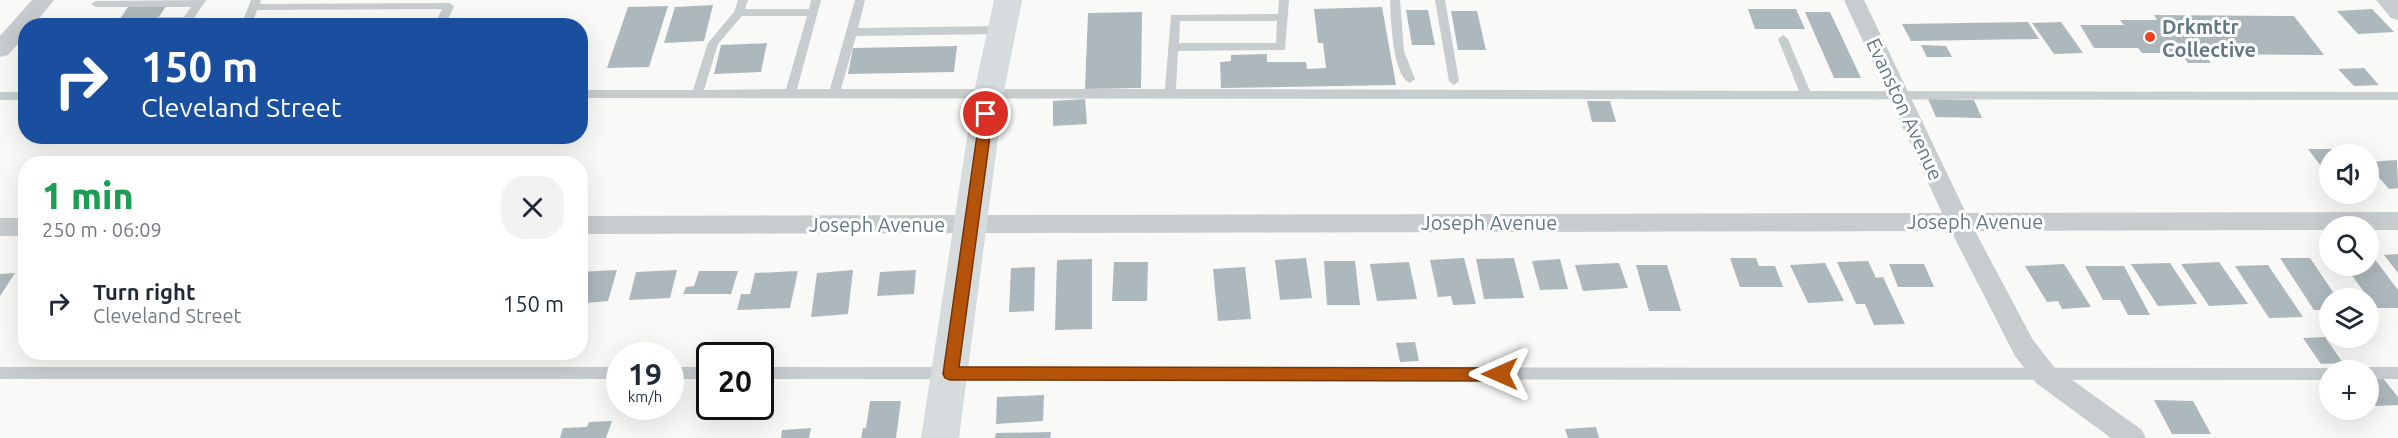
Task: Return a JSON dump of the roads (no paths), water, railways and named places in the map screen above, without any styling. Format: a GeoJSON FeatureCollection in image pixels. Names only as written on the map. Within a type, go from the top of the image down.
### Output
{"type":"FeatureCollection","features":[{"type":"Feature","properties":{"kind":"main road"},"geometry":{"type":"LineString","coordinates":[[940,438],[989,92],[1005,15]]}},
{"type":"Feature","properties":{"kind":"street"},"geometry":{"type":"LineString","coordinates":[[30,18],[44,0]]}},
{"type":"Feature","properties":{"kind":"street","name":"Evanston Avenue"},"geometry":{"type":"LineString","coordinates":[[1854,0],[1958,221],[2024,348],[2045,375],[2132,438]]}},
{"type":"Feature","properties":{"kind":"street"},"geometry":{"type":"LineString","coordinates":[[2386,0],[2398,13]]}},
{"type":"Feature","properties":{"kind":"street","name":"Joseph Avenue"},"geometry":{"type":"LineString","coordinates":[[588,225],[2398,221]]}},
{"type":"Feature","properties":{"kind":"street"},"geometry":{"type":"LineString","coordinates":[[0,227],[18,226]]}},
{"type":"Feature","properties":{"kind":"lane"},"geometry":{"type":"LineString","coordinates":[[698,93],[713,43],[740,13],[744,0]]}},
{"type":"Feature","properties":{"kind":"lane"},"geometry":{"type":"LineString","coordinates":[[790,93],[816,0]]}},
{"type":"Feature","properties":{"kind":"lane"},"geometry":{"type":"LineString","coordinates":[[834,93],[860,0]]}},
{"type":"Feature","properties":{"kind":"lane"},"geometry":{"type":"LineString","coordinates":[[1173,47],[1281,47],[1284,0]]}},
{"type":"Feature","properties":{"kind":"lane"},"geometry":{"type":"LineString","coordinates":[[1395,0],[1399,51],[1410,80]]}},
{"type":"Feature","properties":{"kind":"lane"},"geometry":{"type":"LineString","coordinates":[[1440,0],[1454,81]]}},
{"type":"Feature","properties":{"kind":"lane"},"geometry":{"type":"LineString","coordinates":[[85,18],[98,2],[200,2]]}},
{"type":"Feature","properties":{"kind":"lane"},"geometry":{"type":"LineString","coordinates":[[189,18],[200,2]]}},
{"type":"Feature","properties":{"kind":"lane"},"geometry":{"type":"LineString","coordinates":[[249,18],[255,4],[415,3],[449,6],[443,18]]}},
{"type":"Feature","properties":{"kind":"lane"},"geometry":{"type":"LineString","coordinates":[[740,13],[813,12]]}},
{"type":"Feature","properties":{"kind":"lane"},"geometry":{"type":"LineString","coordinates":[[852,32],[1005,15]]}},
{"type":"Feature","properties":{"kind":"lane"},"geometry":{"type":"LineString","coordinates":[[1170,93],[1175,17],[1282,18]]}},
{"type":"Feature","properties":{"kind":"lane"},"geometry":{"type":"LineString","coordinates":[[1784,39],[1807,96]]}},
{"type":"Feature","properties":{"kind":"lane"},"geometry":{"type":"LineString","coordinates":[[588,94],[989,92],[2398,96]]}},
{"type":"Feature","properties":{"kind":"lane"},"geometry":{"type":"LineString","coordinates":[[0,96],[18,96]]}},
{"type":"Feature","properties":{"kind":"lane"},"geometry":{"type":"LineString","coordinates":[[0,373],[606,373]]}},
{"type":"Feature","properties":{"kind":"lane"},"geometry":{"type":"LineString","coordinates":[[2379,374],[2398,373]]}},
{"type":"Feature","properties":{"kind":"lane"},"geometry":{"type":"LineString","coordinates":[[774,374],[2319,374]]}},
{"type":"Feature","properties":{"kind":"place","name":"Drkmttr Collective"},"geometry":{"type":"Point","coordinates":[2150,37]}}]}
